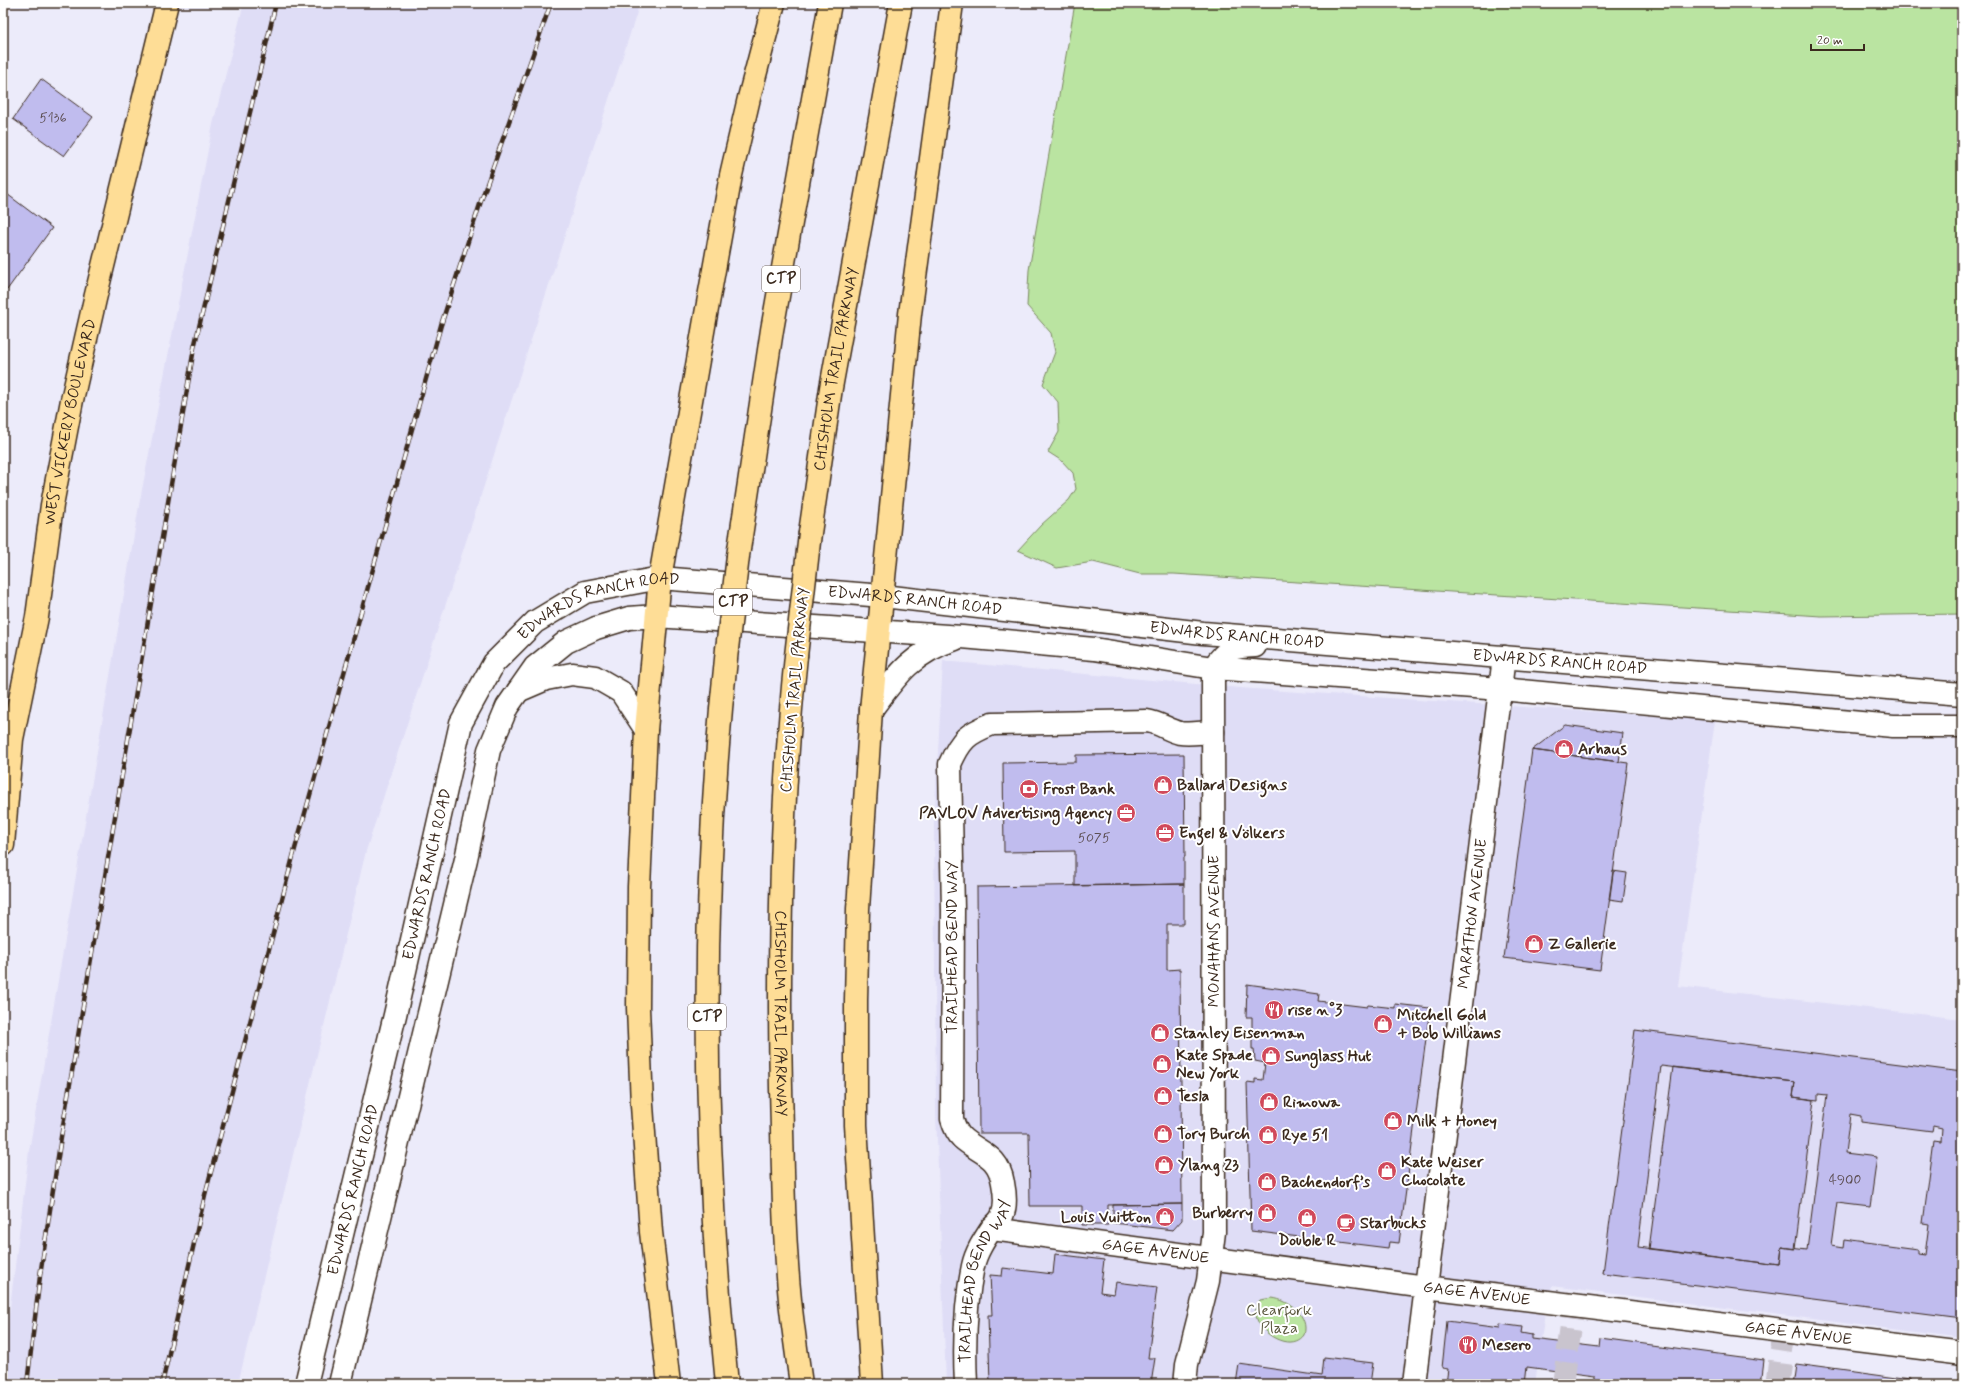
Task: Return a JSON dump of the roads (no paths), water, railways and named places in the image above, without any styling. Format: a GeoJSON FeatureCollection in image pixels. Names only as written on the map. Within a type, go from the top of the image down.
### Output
{"type":"FeatureCollection","features":[{"type":"Feature","properties":{"kind":"main road","name":"WEST VICKERY BOULEVARD"},"geometry":{"type":"LineString","coordinates":[[3,845],[7,735],[36,617],[52,505],[72,400],[167,3]]}},
{"type":"Feature","properties":{"kind":"main road"},"geometry":{"type":"LineString","coordinates":[[669,1384],[651,1232],[642,1105],[638,1008],[639,879],[646,730],[660,578],[727,195],[749,98],[774,3]]}},
{"type":"Feature","properties":{"kind":"main road","name":"CTP"},"geometry":{"type":"LineString","coordinates":[[727,1384],[716,1260],[710,1155],[707,1034],[707,956],[714,790],[727,649],[738,556],[769,345],[830,3]]}},
{"type":"Feature","properties":{"kind":"main road","name":"CHISHOLM TRAIL PARKWAY"},"geometry":{"type":"LineString","coordinates":[[801,1384],[790,1299],[784,1197],[780,1037],[780,949],[788,735],[810,533],[831,388],[901,3]]}},
{"type":"Feature","properties":{"kind":"main road"},"geometry":{"type":"LineString","coordinates":[[872,1384],[856,1125],[855,1082],[858,909],[871,710],[910,314],[952,3]]}},
{"type":"Feature","properties":{"kind":"street","name":"EDWARDS RANCH ROAD"},"geometry":{"type":"LineString","coordinates":[[306,1384],[395,1015],[461,723],[494,663],[535,622],[585,592],[660,578],[883,596],[1203,633],[1962,694]]}},
{"type":"Feature","properties":{"kind":"street","name":"EDWARDS RANCH ROAD"},"geometry":{"type":"LineString","coordinates":[[340,1384],[466,860],[490,750],[507,707],[535,667],[566,642],[596,628],[629,618],[656,616],[879,631],[1094,649],[1213,668],[1501,689],[1893,726],[1962,726]]}},
{"type":"Feature","properties":{"kind":"street"},"geometry":{"type":"LineString","coordinates":[[1094,649],[1146,641],[1189,643],[1198,641],[1203,633]]}},
{"type":"Feature","properties":{"kind":"street"},"geometry":{"type":"LineString","coordinates":[[871,710],[892,682],[914,658],[928,649],[962,637]]}},
{"type":"Feature","properties":{"kind":"street"},"geometry":{"type":"LineString","coordinates":[[1213,668],[1224,652],[1233,649],[1308,642]]}},
{"type":"Feature","properties":{"kind":"street","name":"MARATHON AVENUE"},"geometry":{"type":"LineString","coordinates":[[1414,1384],[1504,657]]}},
{"type":"Feature","properties":{"kind":"street","name":"MONAHANS AVENUE"},"geometry":{"type":"LineString","coordinates":[[1185,1384],[1187,1364],[1208,1281],[1214,1232],[1213,668]]}},
{"type":"Feature","properties":{"kind":"street"},"geometry":{"type":"LineString","coordinates":[[517,692],[546,679],[572,674],[595,677],[621,692],[646,730]]}},
{"type":"Feature","properties":{"kind":"street","name":"TRAILHEAD BEND WAY"},"geometry":{"type":"LineString","coordinates":[[966,1384],[964,1349],[967,1306],[973,1265],[981,1245],[1001,1217],[1004,1207],[1004,1191],[1000,1173],[989,1156],[961,1137],[952,1119],[953,910],[950,764],[957,748],[970,733],[992,724],[1147,721],[1159,723],[1170,730],[1182,733],[1213,732]]}},
{"type":"Feature","properties":{"kind":"street","name":"GAGE AVENUE"},"geometry":{"type":"LineString","coordinates":[[992,1229],[1211,1257],[1426,1287],[1962,1353]]}},
{"type":"Feature","properties":{"kind":"tunnel"},"geometry":{"type":"LineString","coordinates":[[1563,1384],[1574,1305]]}},
{"type":"Feature","properties":{"kind":"tunnel"},"geometry":{"type":"LineString","coordinates":[[1777,1384],[1785,1330]]}},
{"type":"Feature","properties":{"kind":"railway"},"geometry":{"type":"LineString","coordinates":[[27,1384],[40,1276],[61,1137],[194,348],[276,3]]}},
{"type":"Feature","properties":{"kind":"railway"},"geometry":{"type":"LineString","coordinates":[[162,1384],[205,1195],[295,849],[441,325],[482,198],[551,3]]}},
{"type":"Feature","properties":{"kind":"place","name":"Arhaus"},"geometry":{"type":"Point","coordinates":[1564,749]}},
{"type":"Feature","properties":{"kind":"place","name":"Ballard Designs"},"geometry":{"type":"Point","coordinates":[1163,785]}},
{"type":"Feature","properties":{"kind":"place","name":"Frost Bank"},"geometry":{"type":"Point","coordinates":[1029,789]}},
{"type":"Feature","properties":{"kind":"place","name":"PAVLOV Advertising Agency"},"geometry":{"type":"Point","coordinates":[1126,813]}},
{"type":"Feature","properties":{"kind":"place","name":"Engel & Völkers"},"geometry":{"type":"Point","coordinates":[1165,833]}},
{"type":"Feature","properties":{"kind":"place","name":"Z Gallerie"},"geometry":{"type":"Point","coordinates":[1534,944]}},
{"type":"Feature","properties":{"kind":"place","name":"rise n°3"},"geometry":{"type":"Point","coordinates":[1274,1010]}},
{"type":"Feature","properties":{"kind":"place","name":"Mitchell Gold + Bob Williams"},"geometry":{"type":"Point","coordinates":[1383,1024]}},
{"type":"Feature","properties":{"kind":"place","name":"Stanley Eisenman"},"geometry":{"type":"Point","coordinates":[1160,1033]}},
{"type":"Feature","properties":{"kind":"place","name":"Sunglass Hut"},"geometry":{"type":"Point","coordinates":[1271,1056]}},
{"type":"Feature","properties":{"kind":"place","name":"Kate Spade New York"},"geometry":{"type":"Point","coordinates":[1162,1064]}},
{"type":"Feature","properties":{"kind":"place","name":"Tesla"},"geometry":{"type":"Point","coordinates":[1163,1096]}},
{"type":"Feature","properties":{"kind":"place","name":"Rimowa"},"geometry":{"type":"Point","coordinates":[1269,1102]}},
{"type":"Feature","properties":{"kind":"place","name":"Milk + Honey"},"geometry":{"type":"Point","coordinates":[1393,1121]}},
{"type":"Feature","properties":{"kind":"place","name":"Tory Burch"},"geometry":{"type":"Point","coordinates":[1163,1134]}},
{"type":"Feature","properties":{"kind":"place","name":"Rye 51"},"geometry":{"type":"Point","coordinates":[1268,1135]}},
{"type":"Feature","properties":{"kind":"place","name":"Ylang 23"},"geometry":{"type":"Point","coordinates":[1164,1165]}},
{"type":"Feature","properties":{"kind":"place","name":"Kate Weiser Chocolate"},"geometry":{"type":"Point","coordinates":[1387,1171]}},
{"type":"Feature","properties":{"kind":"place","name":"Bachendorf’s"},"geometry":{"type":"Point","coordinates":[1267,1182]}},
{"type":"Feature","properties":{"kind":"place","name":"Burberry"},"geometry":{"type":"Point","coordinates":[1267,1213]}},
{"type":"Feature","properties":{"kind":"place","name":"Louis Vuitton"},"geometry":{"type":"Point","coordinates":[1165,1217]}},
{"type":"Feature","properties":{"kind":"place","name":"Double R"},"geometry":{"type":"Point","coordinates":[1307,1218]}},
{"type":"Feature","properties":{"kind":"place","name":"Starbucks"},"geometry":{"type":"Point","coordinates":[1346,1223]}},
{"type":"Feature","properties":{"kind":"place","name":"Mesero"},"geometry":{"type":"Point","coordinates":[1468,1345]}},
{"type":"Feature","properties":{"kind":"park label","name":"Clearfork Plaza"},"geometry":{"type":"Point","coordinates":[1279,1319]}}]}
